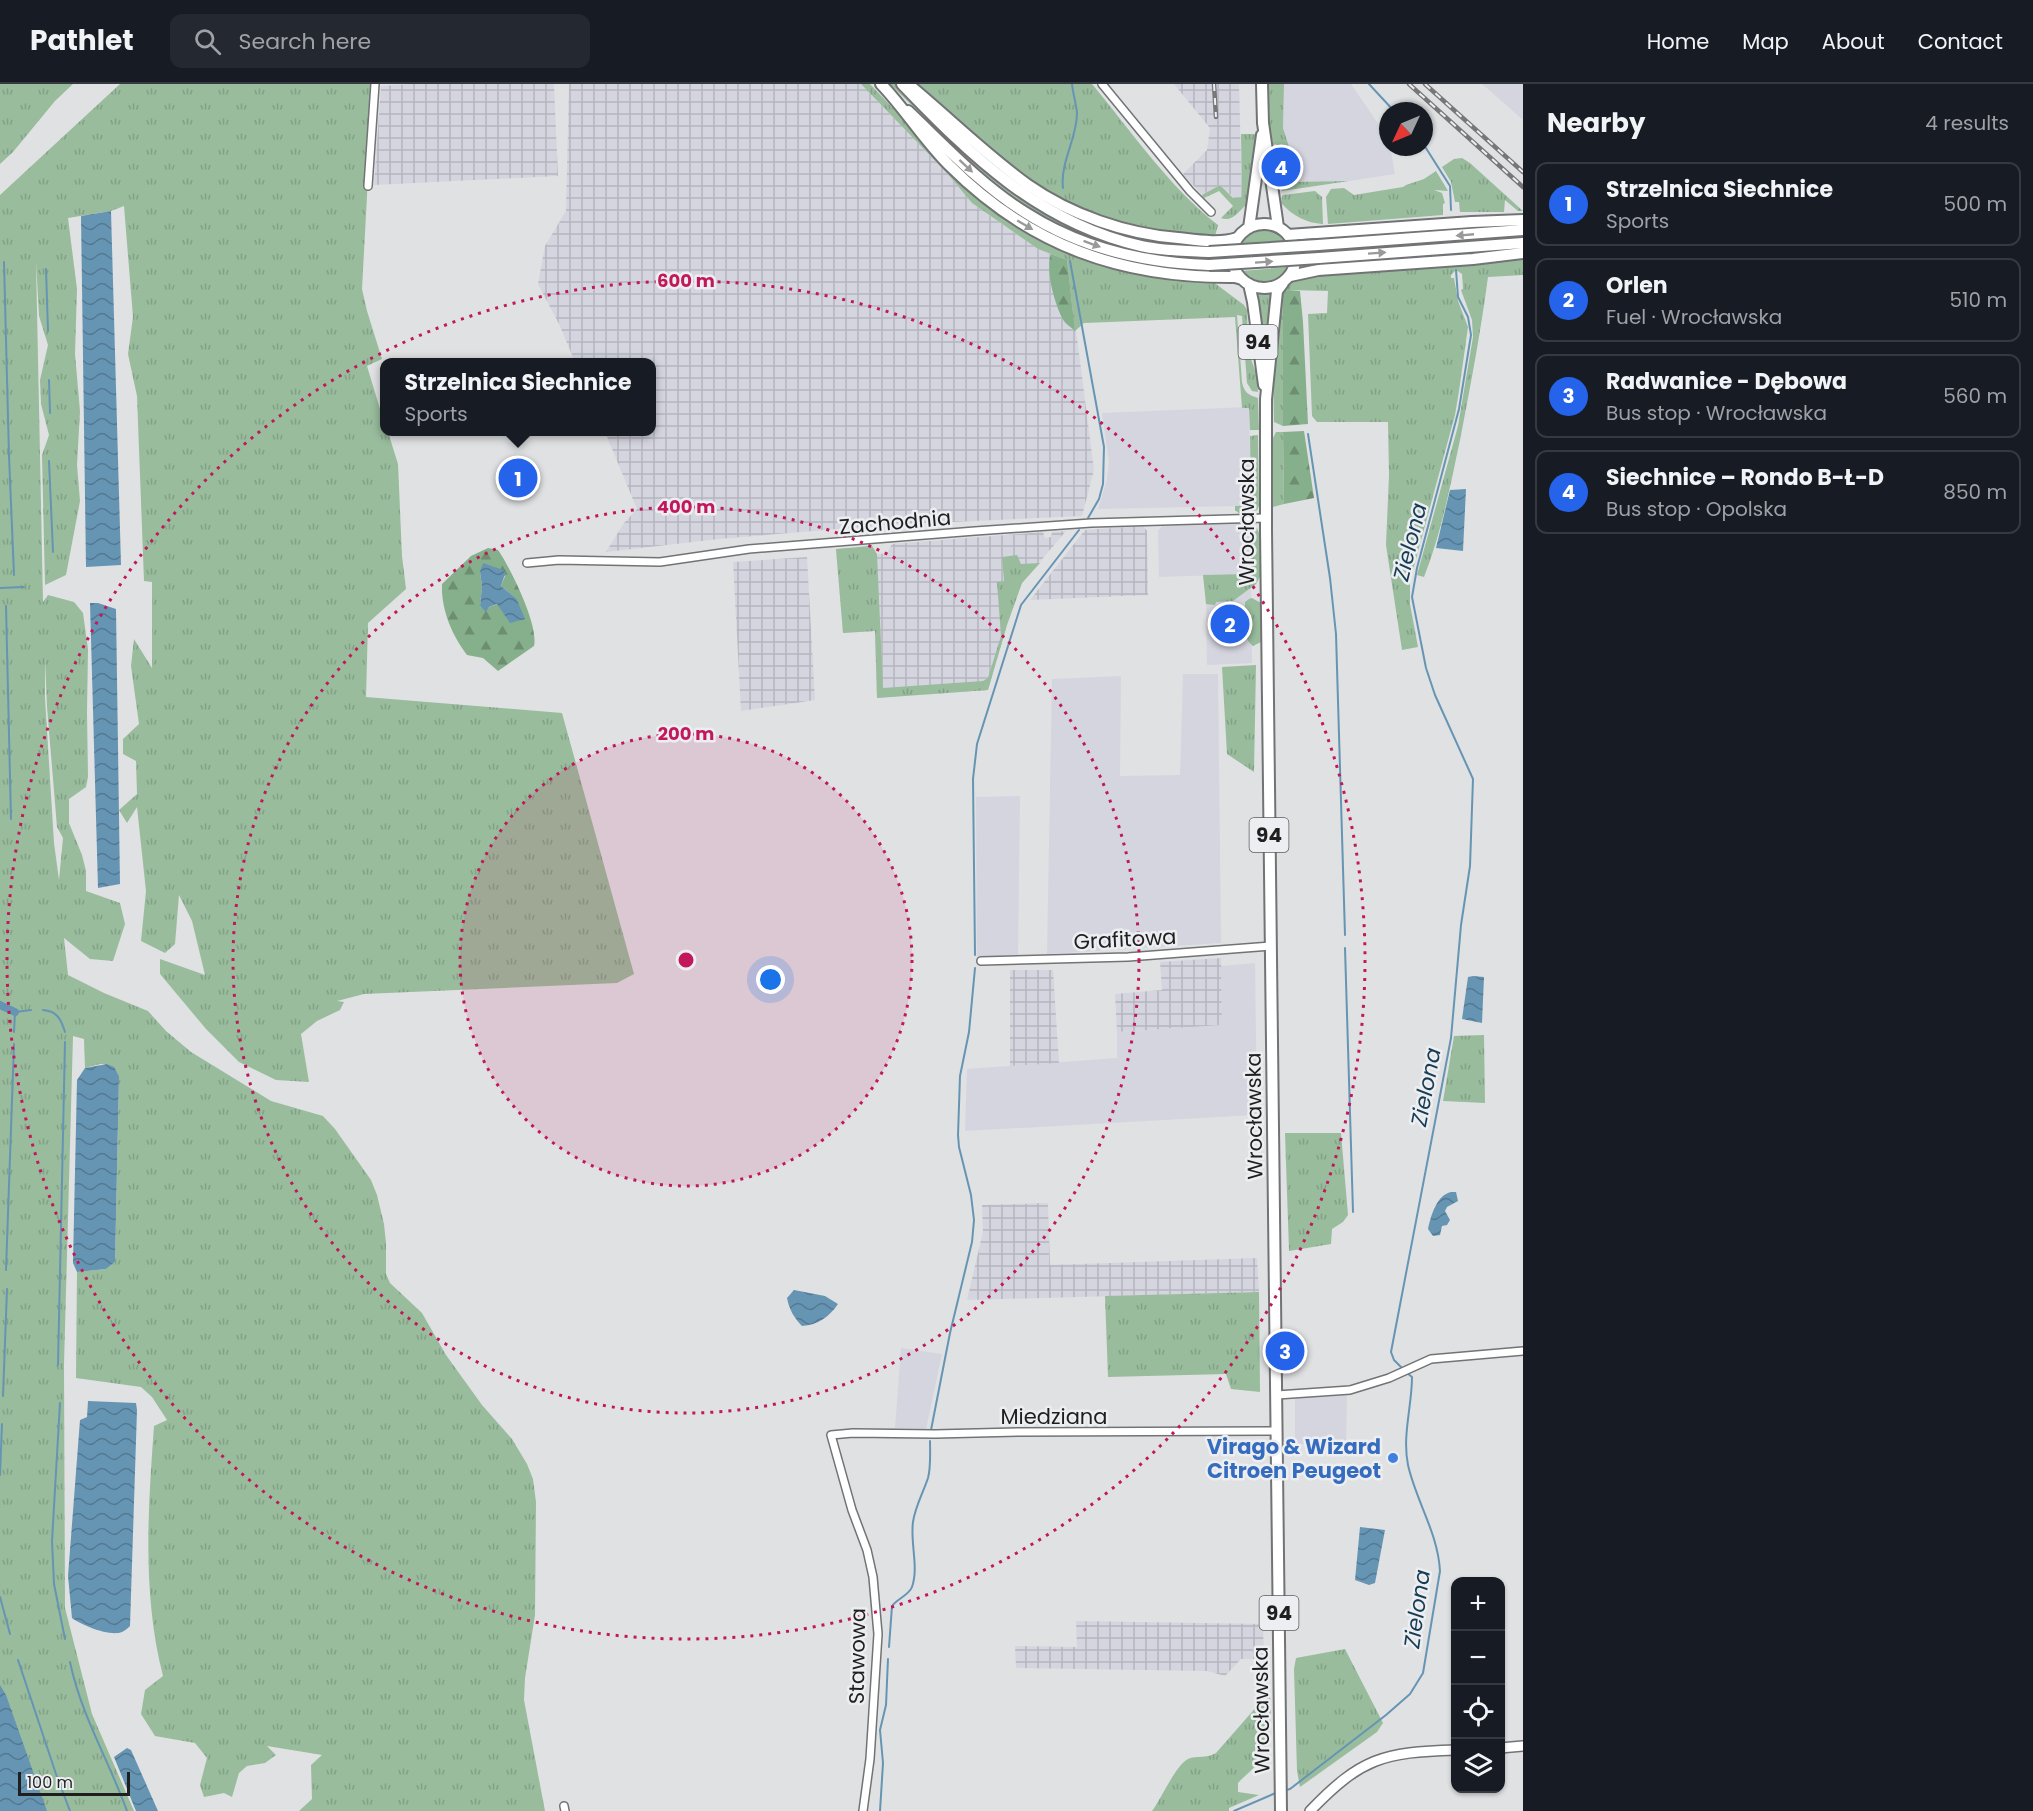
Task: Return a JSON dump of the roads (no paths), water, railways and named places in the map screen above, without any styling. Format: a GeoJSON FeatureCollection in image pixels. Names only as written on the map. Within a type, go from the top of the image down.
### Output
{"type":"FeatureCollection","features":[{"type":"Feature","properties":{"kind":"main road"},"geometry":{"type":"LineString","coordinates":[[880,84],[987,184],[1024,212],[1081,240],[1134,257],[1209,265],[1523,243]]}},
{"type":"Feature","properties":{"kind":"main road"},"geometry":{"type":"LineString","coordinates":[[902,84],[993,172],[1028,198],[1058,216],[1101,234],[1142,246],[1209,252],[1523,230]]}},
{"type":"Feature","properties":{"kind":"main road"},"geometry":{"type":"LineString","coordinates":[[908,84],[1022,180],[1044,194],[1076,211],[1112,225],[1158,237],[1217,240],[1238,238],[1259,224],[1278,227],[1288,235],[1523,220]]}},
{"type":"Feature","properties":{"kind":"main road"},"geometry":{"type":"LineString","coordinates":[[1262,84],[1263,123],[1278,227]]}},
{"type":"Feature","properties":{"kind":"main road"},"geometry":{"type":"LineString","coordinates":[[893,97],[946,162],[977,191],[1018,221],[1059,244],[1099,259],[1136,269],[1170,275],[1235,277],[1260,288],[1272,287],[1286,279],[1318,270],[1473,259],[1523,253]]}},
{"type":"Feature","properties":{"kind":"main road"},"geometry":{"type":"LineString","coordinates":[[1250,228],[1263,123]]}},
{"type":"Feature","properties":{"kind":"main road","name":"94"},"geometry":{"type":"LineString","coordinates":[[1266,399],[1277,291],[1293,270],[1296,255],[1293,241],[1288,235]]}},
{"type":"Feature","properties":{"kind":"main road","name":"94"},"geometry":{"type":"LineString","coordinates":[[1238,238],[1232,252],[1232,260],[1253,302],[1266,399]]}},
{"type":"Feature","properties":{"kind":"main road","name":"Wrocławska"},"geometry":{"type":"LineString","coordinates":[[1266,399],[1270,946],[1281,1806]]}},
{"type":"Feature","properties":{"kind":"street"},"geometry":{"type":"LineString","coordinates":[[368,186],[375,84]]}},
{"type":"Feature","properties":{"kind":"street"},"geometry":{"type":"LineString","coordinates":[[1102,84],[1190,191],[1211,212]]}},
{"type":"Feature","properties":{"kind":"street","name":"Zachodnia"},"geometry":{"type":"LineString","coordinates":[[527,563],[559,560],[660,562],[749,549],[975,531],[1090,523],[1266,518]]}},
{"type":"Feature","properties":{"kind":"street","name":"Grafitowa"},"geometry":{"type":"LineString","coordinates":[[981,960],[1128,957],[1270,946]]}},
{"type":"Feature","properties":{"kind":"street"},"geometry":{"type":"LineString","coordinates":[[1277,1395],[1350,1390],[1400,1373],[1431,1359],[1523,1351]]}},
{"type":"Feature","properties":{"kind":"street","name":"Miedziana"},"geometry":{"type":"LineString","coordinates":[[831,1435],[853,1433],[1277,1431]]}},
{"type":"Feature","properties":{"kind":"street","name":"Stawowa"},"geometry":{"type":"LineString","coordinates":[[831,1435],[852,1510],[867,1550],[873,1577],[877,1623],[878,1644],[870,1759],[863,1811]]}},
{"type":"Feature","properties":{"kind":"street"},"geometry":{"type":"LineString","coordinates":[[1505,1748],[1523,1746]]}},
{"type":"Feature","properties":{"kind":"street"},"geometry":{"type":"LineString","coordinates":[[1310,1811],[1344,1778],[1368,1764],[1414,1751],[1451,1750]]}},
{"type":"Feature","properties":{"kind":"water"},"geometry":{"type":"Polygon","coordinates":[[[111,211],[121,565],[86,567],[81,216],[111,211]]]}},
{"type":"Feature","properties":{"kind":"water"},"geometry":{"type":"Polygon","coordinates":[[[1466,489],[1463,551],[1436,548],[1450,490],[1466,489]]]}},
{"type":"Feature","properties":{"kind":"water"},"geometry":{"type":"Polygon","coordinates":[[[483,563],[506,571],[501,586],[516,598],[525,619],[510,623],[497,604],[489,607],[486,612],[480,606],[482,586],[480,572],[483,563]]]}},
{"type":"Feature","properties":{"kind":"water"},"geometry":{"type":"Polygon","coordinates":[[[90,603],[116,609],[120,884],[98,888],[90,603]]]}},
{"type":"Feature","properties":{"kind":"water"},"geometry":{"type":"Polygon","coordinates":[[[1468,977],[1484,977],[1482,1023],[1462,1019],[1468,977]]]}},
{"type":"Feature","properties":{"kind":"water"},"geometry":{"type":"Polygon","coordinates":[[[107,1064],[114,1067],[119,1076],[115,1262],[106,1269],[77,1272],[73,1263],[77,1080],[85,1068],[107,1064]]]}},
{"type":"Feature","properties":{"kind":"water"},"geometry":{"type":"Polygon","coordinates":[[[1451,1192],[1456,1192],[1458,1201],[1447,1207],[1445,1211],[1450,1220],[1447,1225],[1442,1226],[1440,1235],[1433,1236],[1428,1229],[1433,1212],[1438,1201],[1451,1192]]]}},
{"type":"Feature","properties":{"kind":"water"},"geometry":{"type":"Polygon","coordinates":[[[794,1290],[825,1296],[838,1304],[823,1320],[802,1326],[792,1313],[787,1298],[794,1290]]]}},
{"type":"Feature","properties":{"kind":"water"},"geometry":{"type":"Polygon","coordinates":[[[88,1401],[136,1403],[137,1410],[130,1626],[117,1633],[96,1630],[72,1618],[68,1576],[80,1420],[87,1417],[88,1401]]]}},
{"type":"Feature","properties":{"kind":"water"},"geometry":{"type":"Polygon","coordinates":[[[1360,1527],[1385,1530],[1375,1583],[1369,1585],[1355,1580],[1360,1527]]]}},
{"type":"Feature","properties":{"kind":"water"},"geometry":{"type":"Polygon","coordinates":[[[0,1685],[6,1695],[47,1811],[0,1811],[0,1685]]]}},
{"type":"Feature","properties":{"kind":"water"},"geometry":{"type":"Polygon","coordinates":[[[127,1748],[131,1750],[158,1811],[136,1811],[114,1757],[127,1748]]]}},
{"type":"Feature","properties":{"kind":"waterway"},"geometry":{"type":"LineString","coordinates":[[1063,188],[1064,169],[1077,113],[1072,84]]}},
{"type":"Feature","properties":{"kind":"waterway","name":"Zielona"},"geometry":{"type":"LineString","coordinates":[[1369,84],[1386,102]]}},
{"type":"Feature","properties":{"kind":"waterway","name":"Zielona"},"geometry":{"type":"LineString","coordinates":[[1431,156],[1450,186],[1451,210]]}},
{"type":"Feature","properties":{"kind":"waterway"},"geometry":{"type":"LineString","coordinates":[[1070,261],[1104,447],[1103,484],[1099,499],[1088,518]]}},
{"type":"Feature","properties":{"kind":"waterway"},"geometry":{"type":"LineString","coordinates":[[4,262],[14,575]]}},
{"type":"Feature","properties":{"kind":"waterway"},"geometry":{"type":"LineString","coordinates":[[46,269],[48,331]]}},
{"type":"Feature","properties":{"kind":"waterway","name":"Zielona"},"geometry":{"type":"LineString","coordinates":[[1403,1369],[1394,1360],[1391,1352],[1451,1038],[1461,925],[1470,866],[1473,779],[1435,695],[1426,668],[1412,597],[1417,568],[1459,409],[1471,335],[1468,317],[1458,297],[1456,270]]}},
{"type":"Feature","properties":{"kind":"waterway"},"geometry":{"type":"LineString","coordinates":[[49,380],[50,413]]}},
{"type":"Feature","properties":{"kind":"waterway"},"geometry":{"type":"LineString","coordinates":[[1308,434],[1330,578],[1336,634],[1345,935]]}},
{"type":"Feature","properties":{"kind":"waterway"},"geometry":{"type":"LineString","coordinates":[[49,461],[53,552]]}},
{"type":"Feature","properties":{"kind":"waterway"},"geometry":{"type":"LineString","coordinates":[[975,955],[973,779],[977,744],[1021,605],[1079,530]]}},
{"type":"Feature","properties":{"kind":"waterway"},"geometry":{"type":"LineString","coordinates":[[0,588],[24,587]]}},
{"type":"Feature","properties":{"kind":"waterway"},"geometry":{"type":"LineString","coordinates":[[6,606],[11,819]]}},
{"type":"Feature","properties":{"kind":"waterway"},"geometry":{"type":"LineString","coordinates":[[1345,948],[1353,1212]]}},
{"type":"Feature","properties":{"kind":"waterway"},"geometry":{"type":"LineString","coordinates":[[931,1430],[950,1333],[972,1242],[974,1220],[971,1195],[958,1135],[960,1076],[969,1032],[975,968]]}},
{"type":"Feature","properties":{"kind":"waterway"},"geometry":{"type":"LineString","coordinates":[[0,1005],[15,1012]]}},
{"type":"Feature","properties":{"kind":"waterway"},"geometry":{"type":"LineString","coordinates":[[14,1032],[15,1012],[31,1010]]}},
{"type":"Feature","properties":{"kind":"waterway"},"geometry":{"type":"LineString","coordinates":[[43,1010],[52,1012],[58,1017],[65,1032]]}},
{"type":"Feature","properties":{"kind":"waterway"},"geometry":{"type":"LineString","coordinates":[[58,1365],[65,1042]]}},
{"type":"Feature","properties":{"kind":"waterway"},"geometry":{"type":"LineString","coordinates":[[6,1270],[14,1044]]}},
{"type":"Feature","properties":{"kind":"waterway"},"geometry":{"type":"LineString","coordinates":[[3,1396],[7,1289]]}},
{"type":"Feature","properties":{"kind":"waterway","name":"Zielona"},"geometry":{"type":"LineString","coordinates":[[1283,1791],[1290,1789],[1386,1715],[1410,1694],[1423,1673],[1440,1571],[1435,1543],[1416,1491],[1406,1454],[1412,1388],[1412,1377],[1407,1373]]}},
{"type":"Feature","properties":{"kind":"waterway"},"geometry":{"type":"LineString","coordinates":[[60,1403],[52,1541],[54,1584],[65,1639]]}},
{"type":"Feature","properties":{"kind":"waterway"},"geometry":{"type":"LineString","coordinates":[[0,1475],[2,1424]]}},
{"type":"Feature","properties":{"kind":"waterway"},"geometry":{"type":"LineString","coordinates":[[889,1647],[892,1606],[906,1595],[914,1579],[913,1522],[929,1474],[930,1441]]}},
{"type":"Feature","properties":{"kind":"waterway"},"geometry":{"type":"LineString","coordinates":[[0,1597],[10,1634]]}},
{"type":"Feature","properties":{"kind":"waterway"},"geometry":{"type":"LineString","coordinates":[[880,1811],[883,1763],[880,1730],[886,1705],[888,1659]]}},
{"type":"Feature","properties":{"kind":"waterway"},"geometry":{"type":"LineString","coordinates":[[18,1660],[70,1811]]}},
{"type":"Feature","properties":{"kind":"waterway"},"geometry":{"type":"LineString","coordinates":[[70,1662],[81,1701],[127,1811]]}},
{"type":"Feature","properties":{"kind":"waterway","name":"Zielona"},"geometry":{"type":"LineString","coordinates":[[1234,1811],[1278,1792]]}},
{"type":"Feature","properties":{"kind":"railway"},"geometry":{"type":"LineString","coordinates":[[1214,84],[1216,117]]}},
{"type":"Feature","properties":{"kind":"railway"},"geometry":{"type":"LineString","coordinates":[[1409,84],[1523,187]]}},
{"type":"Feature","properties":{"kind":"railway"},"geometry":{"type":"LineString","coordinates":[[1425,84],[1523,172]]}},
{"type":"Feature","properties":{"kind":"place","name":"Siechnice – Rondo B-Ł-D"},"geometry":{"type":"Point","coordinates":[1281,167]}},
{"type":"Feature","properties":{"kind":"place","name":"Strzelnica Siechnice"},"geometry":{"type":"Point","coordinates":[518,478]}},
{"type":"Feature","properties":{"kind":"place","name":"Orlen"},"geometry":{"type":"Point","coordinates":[1230,624]}},
{"type":"Feature","properties":{"kind":"place","name":"Radwanice - Dębowa"},"geometry":{"type":"Point","coordinates":[1285,1351]}},
{"type":"Feature","properties":{"kind":"place","name":"Virago & Wizard Citroen Peugeot"},"geometry":{"type":"Point","coordinates":[1393,1458]}}]}
